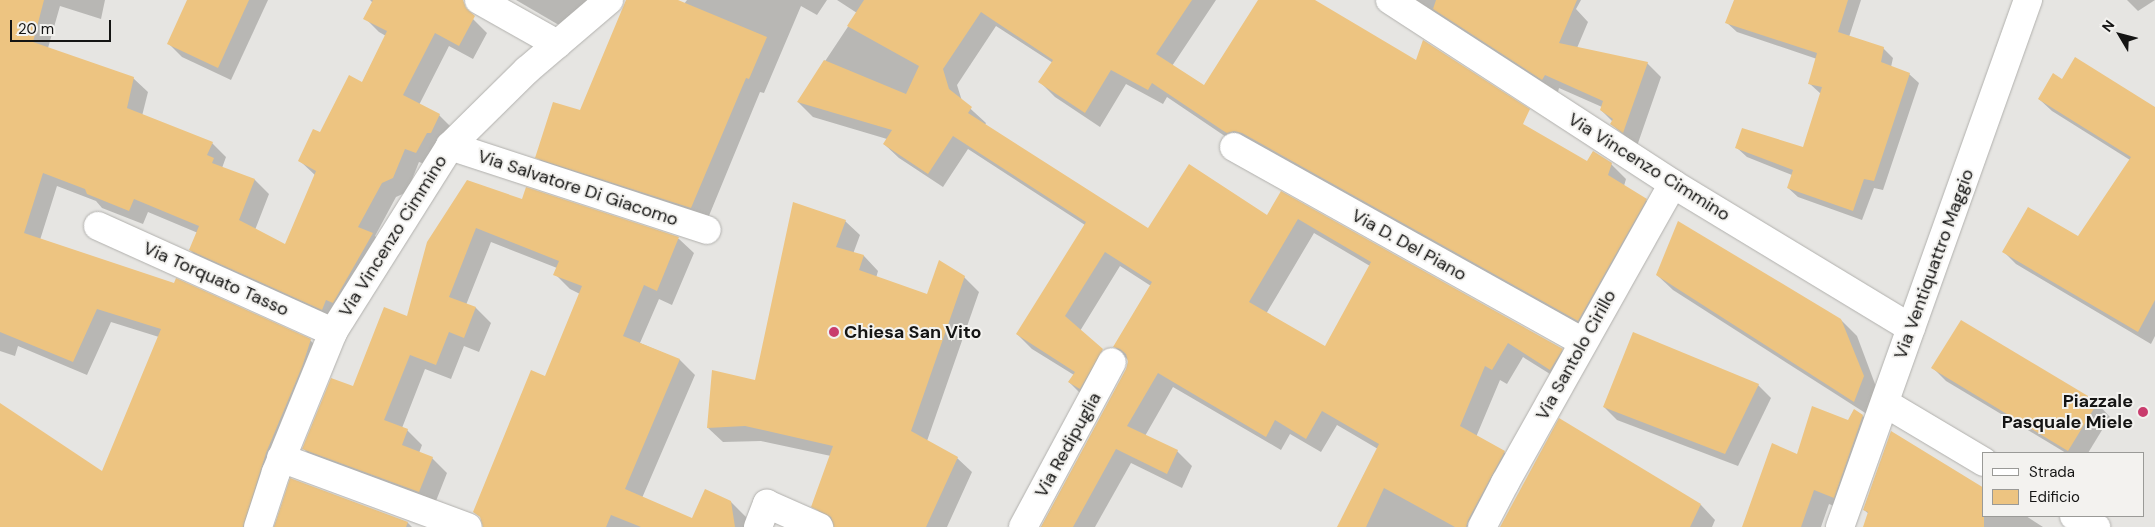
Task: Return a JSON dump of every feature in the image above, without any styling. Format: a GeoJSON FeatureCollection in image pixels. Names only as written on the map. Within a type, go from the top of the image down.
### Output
{"type":"FeatureCollection","features":[{"type":"Feature","properties":{"kind":"street"},"geometry":{"type":"LineString","coordinates":[[479,0],[557,44]]}},
{"type":"Feature","properties":{"kind":"street","name":"Via Vincenzo Cimmino"},"geometry":{"type":"LineString","coordinates":[[258,527],[281,458],[333,332],[450,146],[527,70],[609,0]]}},
{"type":"Feature","properties":{"kind":"street","name":"Via Ventiquattro Maggio"},"geometry":{"type":"LineString","coordinates":[[1840,527],[2028,0]]}},
{"type":"Feature","properties":{"kind":"street","name":"Via Vincenzo Cimmino"},"geometry":{"type":"LineString","coordinates":[[1406,4],[1673,184],[1911,328]]}},
{"type":"Feature","properties":{"kind":"street","name":"Via Salvatore Di Giacomo"},"geometry":{"type":"LineString","coordinates":[[450,146],[707,230]]}},
{"type":"Feature","properties":{"kind":"street","name":"Via D. Del Piano"},"geometry":{"type":"LineString","coordinates":[[1234,148],[1583,342]]}},
{"type":"Feature","properties":{"kind":"street","name":"Via Santolo Cirillo"},"geometry":{"type":"LineString","coordinates":[[1482,527],[1583,342],[1673,184]]}},
{"type":"Feature","properties":{"kind":"street","name":"Via Torquato Tasso"},"geometry":{"type":"LineString","coordinates":[[98,226],[333,332]]}},
{"type":"Feature","properties":{"kind":"street","name":"Via Redipuglia"},"geometry":{"type":"LineString","coordinates":[[1023,527],[1112,362]]}},
{"type":"Feature","properties":{"kind":"street"},"geometry":{"type":"LineString","coordinates":[[1885,403],[1982,461]]}},
{"type":"Feature","properties":{"kind":"street"},"geometry":{"type":"LineString","coordinates":[[281,458],[468,527]]}},
{"type":"Feature","properties":{"kind":"street"},"geometry":{"type":"LineString","coordinates":[[763,515],[819,527]]}},
{"type":"Feature","properties":{"kind":"street"},"geometry":{"type":"LineString","coordinates":[[2076,517],[2096,527]]}},
{"type":"Feature","properties":{"kind":"building"},"geometry":{"type":"Polygon","coordinates":[[[0,0],[44,0],[33,42],[134,77],[127,108],[213,142],[207,155],[214,158],[212,163],[255,179],[239,220],[285,244],[316,171],[298,161],[313,129],[320,132],[349,75],[362,82],[387,31],[363,19],[373,0],[463,0],[466,8],[475,16],[459,46],[435,33],[403,95],[440,114],[431,133],[427,133],[416,153],[405,149],[393,178],[382,183],[358,227],[373,233],[333,303],[326,300],[322,310],[189,250],[199,226],[134,199],[129,211],[87,194],[85,189],[43,173],[24,233],[174,283],[176,278],[311,339],[302,367],[266,453],[243,527],[0,527],[0,403],[102,471],[161,329],[97,309],[73,362],[0,332],[0,0]]]}},
{"type":"Feature","properties":{"kind":"building"},"geometry":{"type":"Polygon","coordinates":[[[187,0],[249,0],[218,68],[167,44],[187,0]]]}},
{"type":"Feature","properties":{"kind":"building"},"geometry":{"type":"Polygon","coordinates":[[[626,0],[678,0],[767,37],[749,79],[746,78],[691,208],[535,158],[553,102],[580,110],[626,0]]]}},
{"type":"Feature","properties":{"kind":"building"},"geometry":{"type":"Polygon","coordinates":[[[864,0],[1192,0],[1156,54],[1204,85],[1258,0],[1315,0],[1416,60],[1423,40],[1530,109],[1523,124],[1587,161],[1593,151],[1612,163],[1608,175],[1647,199],[1578,321],[1242,133],[1234,131],[1227,133],[1152,83],[1148,90],[1111,70],[1085,113],[1038,82],[1053,60],[981,12],[943,69],[949,89],[972,107],[968,113],[1148,228],[1189,164],[1267,215],[1281,191],[1563,349],[1550,370],[1508,343],[1492,370],[1485,366],[1460,426],[1505,451],[1466,527],[1455,527],[1384,488],[1366,527],[1337,527],[1379,444],[1322,411],[1306,439],[1275,420],[1266,437],[1158,373],[1127,426],[1178,450],[1167,474],[1116,449],[1073,527],[1041,527],[1126,369],[1128,362],[1126,354],[1120,349],[1113,347],[1152,282],[1105,252],[1065,316],[1103,349],[1080,389],[1068,382],[1075,372],[1016,334],[1086,222],[953,136],[928,174],[883,144],[892,130],[797,102],[824,60],[906,94],[919,66],[847,26],[864,0]],[[1298,219],[1249,302],[1325,346],[1371,262],[1298,219]]]}},
{"type":"Feature","properties":{"kind":"building"},"geometry":{"type":"Polygon","coordinates":[[[1436,0],[1577,0],[1559,43],[1648,62],[1623,133],[1610,124],[1613,119],[1600,110],[1603,101],[1545,75],[1542,80],[1433,9],[1436,0]]]}},
{"type":"Feature","properties":{"kind":"building"},"geometry":{"type":"Polygon","coordinates":[[[1734,0],[1848,0],[1838,32],[1884,47],[1881,62],[1910,73],[1874,181],[1864,179],[1853,211],[1787,188],[1793,170],[1735,148],[1742,128],[1803,147],[1822,87],[1808,84],[1817,53],[1725,23],[1734,0]]]}},
{"type":"Feature","properties":{"kind":"building"},"geometry":{"type":"Polygon","coordinates":[[[2075,57],[2155,107],[2155,300],[2138,332],[2002,252],[2028,207],[2078,236],[2131,157],[2038,99],[2053,73],[2062,79],[2075,57]]]}},
{"type":"Feature","properties":{"kind":"building"},"geometry":{"type":"Polygon","coordinates":[[[467,180],[522,199],[526,187],[679,237],[657,291],[644,285],[623,336],[680,359],[625,489],[692,518],[705,489],[731,501],[735,527],[641,527],[611,515],[606,527],[483,527],[480,517],[473,512],[531,370],[545,376],[582,286],[553,275],[559,261],[476,228],[449,297],[476,307],[464,338],[449,332],[436,365],[410,355],[384,420],[408,429],[402,445],[433,457],[419,492],[302,449],[331,378],[353,386],[384,307],[407,316],[427,242],[467,180]]]}},
{"type":"Feature","properties":{"kind":"building"},"geometry":{"type":"Polygon","coordinates":[[[793,202],[846,220],[836,247],[864,255],[859,270],[927,294],[939,260],[965,276],[911,431],[958,457],[926,527],[834,527],[831,517],[811,507],[833,446],[745,426],[707,428],[712,370],[755,380],[793,202]]]}},
{"type":"Feature","properties":{"kind":"building"},"geometry":{"type":"Polygon","coordinates":[[[1678,221],[1841,319],[1864,376],[1854,402],[1656,275],[1678,221]]]}},
{"type":"Feature","properties":{"kind":"building"},"geometry":{"type":"Polygon","coordinates":[[[1961,320],[2098,402],[2068,451],[1931,368],[1961,320]]]}},
{"type":"Feature","properties":{"kind":"building"},"geometry":{"type":"Polygon","coordinates":[[[1633,332],[1759,384],[1725,454],[1603,407],[1633,332]]]}},
{"type":"Feature","properties":{"kind":"building"},"geometry":{"type":"Polygon","coordinates":[[[1812,406],[1848,420],[1854,409],[1863,415],[1834,498],[1814,490],[1801,527],[1742,527],[1772,443],[1797,454],[1812,406]]]}},
{"type":"Feature","properties":{"kind":"building"},"geometry":{"type":"Polygon","coordinates":[[[1559,418],[1701,504],[1690,527],[1500,527],[1559,418]]]}},
{"type":"Feature","properties":{"kind":"building"},"geometry":{"type":"Polygon","coordinates":[[[1891,431],[1982,487],[1982,517],[1984,517],[1984,527],[1863,527],[1868,512],[1863,510],[1891,431]]]}},
{"type":"Feature","properties":{"kind":"building"},"geometry":{"type":"Polygon","coordinates":[[[290,478],[408,522],[406,527],[274,527],[290,478]]]}},
{"type":"Feature","properties":{"kind":"place","name":"Chiesa San Vito"},"geometry":{"type":"Point","coordinates":[834,332]}},
{"type":"Feature","properties":{"kind":"place","name":"Piazzale Pasquale Miele"},"geometry":{"type":"Point","coordinates":[2143,412]}}]}
